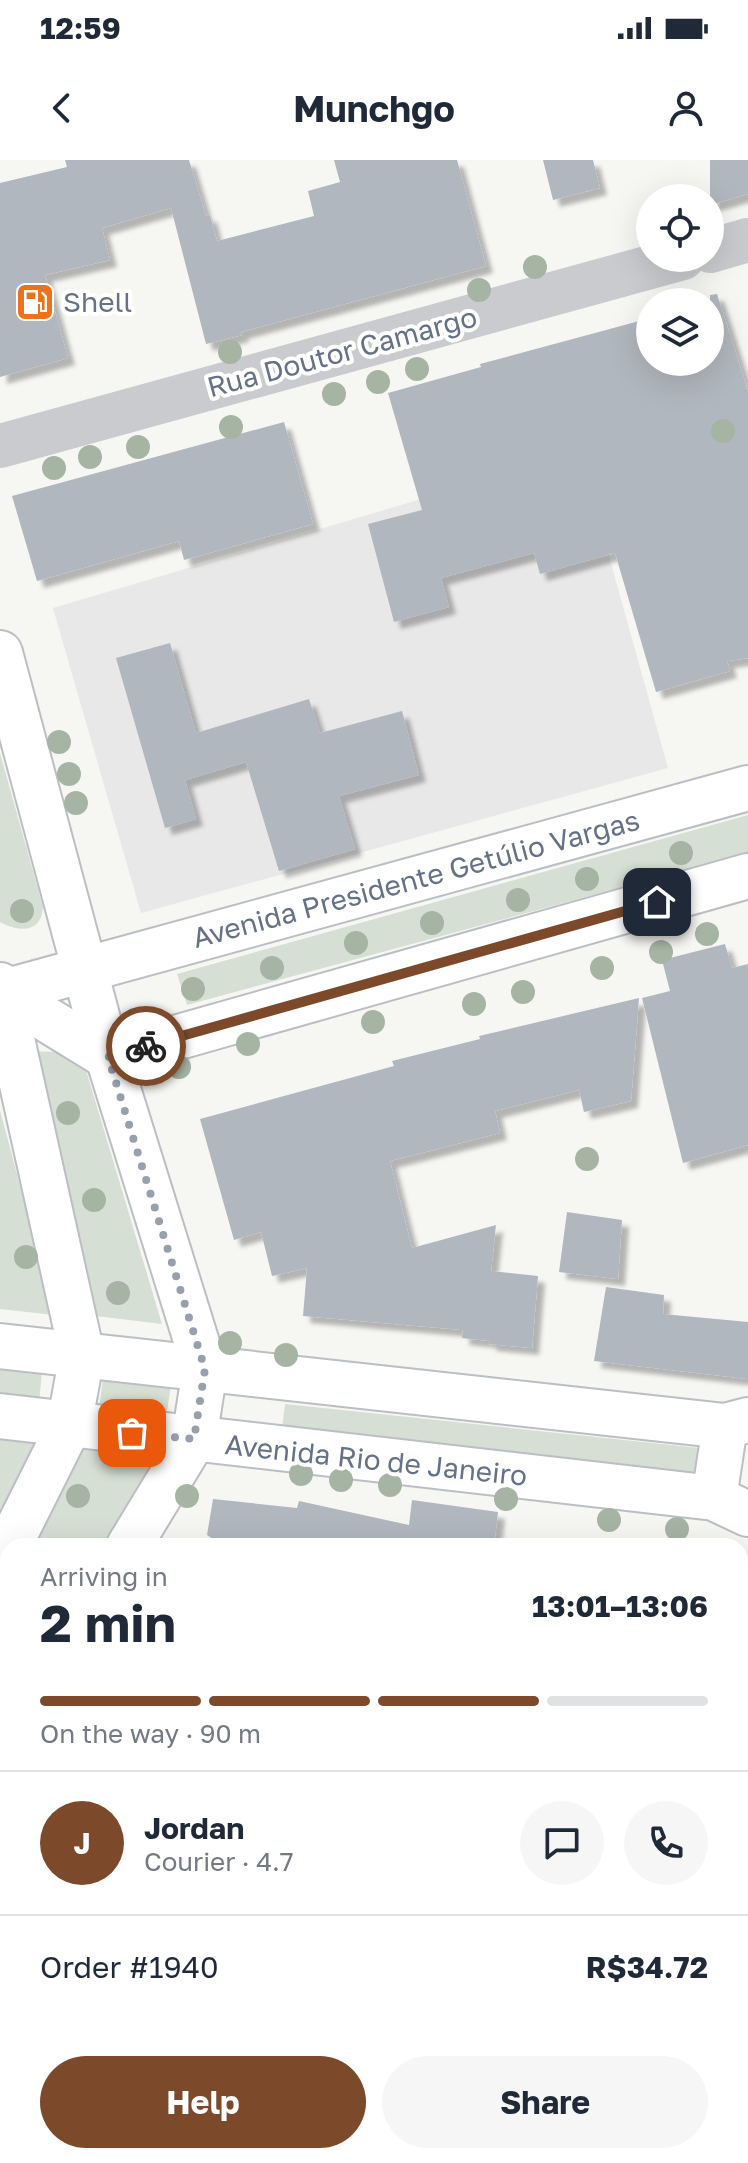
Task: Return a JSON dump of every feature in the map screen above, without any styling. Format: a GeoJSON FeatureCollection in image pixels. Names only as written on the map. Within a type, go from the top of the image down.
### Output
{"type":"FeatureCollection","features":[{"type":"Feature","properties":{"kind":"street"},"geometry":{"type":"LineString","coordinates":[[724,247],[748,240]]}},
{"type":"Feature","properties":{"kind":"street","name":"Rua Doutor Camargo"},"geometry":{"type":"LineString","coordinates":[[0,446],[636,271]]}},
{"type":"Feature","properties":{"kind":"street"},"geometry":{"type":"LineString","coordinates":[[0,653],[108,1057],[205,1369],[194,1439],[134,1538]]}},
{"type":"Feature","properties":{"kind":"street","name":"Avenida Presidente Getúlio Vargas"},"geometry":{"type":"LineString","coordinates":[[1,990],[84,971],[748,788]]}},
{"type":"Feature","properties":{"kind":"street"},"geometry":{"type":"LineString","coordinates":[[1,990],[108,1057],[748,876]]}},
{"type":"Feature","properties":{"kind":"street"},"geometry":{"type":"LineString","coordinates":[[1,990],[82,1355],[69,1426],[13,1538]]}},
{"type":"Feature","properties":{"kind":"street"},"geometry":{"type":"LineString","coordinates":[[0,1346],[736,1423],[731,1506]]}},
{"type":"Feature","properties":{"kind":"street","name":"Avenida Rio de Janeiro"},"geometry":{"type":"LineString","coordinates":[[0,1416],[731,1506]]}},
{"type":"Feature","properties":{"kind":"shaded area"},"geometry":{"type":"Polygon","coordinates":[[[580,452],[668,768],[141,913],[53,608],[580,452]]]}},
{"type":"Feature","properties":{"kind":"shaded area"},"geometry":{"type":"Polygon","coordinates":[[[0,753],[43,907],[38,922],[21,929],[0,922],[0,753]]]}},
{"type":"Feature","properties":{"kind":"shaded area"},"geometry":{"type":"Polygon","coordinates":[[[748,815],[748,853],[187,1005],[177,974],[748,815]]]}},
{"type":"Feature","properties":{"kind":"shaded area"},"geometry":{"type":"Polygon","coordinates":[[[22,1051],[58,1052],[86,1070],[162,1324],[96,1316],[22,1051]]]}},
{"type":"Feature","properties":{"kind":"shaded area"},"geometry":{"type":"Polygon","coordinates":[[[0,1110],[54,1315],[0,1309],[0,1110]]]}},
{"type":"Feature","properties":{"kind":"shaded area"},"geometry":{"type":"Polygon","coordinates":[[[0,1366],[42,1371],[39,1404],[0,1400],[0,1366]]]}},
{"type":"Feature","properties":{"kind":"shaded area"},"geometry":{"type":"Polygon","coordinates":[[[103,1377],[171,1385],[166,1418],[99,1409],[103,1377]]]}},
{"type":"Feature","properties":{"kind":"shaded area"},"geometry":{"type":"Polygon","coordinates":[[[285,1404],[700,1448],[696,1480],[281,1436],[285,1404]]]}},
{"type":"Feature","properties":{"kind":"shaded area"},"geometry":{"type":"Polygon","coordinates":[[[0,1433],[43,1437],[0,1510],[0,1433]]]}},
{"type":"Feature","properties":{"kind":"shaded area"},"geometry":{"type":"Polygon","coordinates":[[[74,1444],[160,1454],[112,1538],[18,1538],[74,1444]]]}},
{"type":"Feature","properties":{"kind":"building"},"geometry":{"type":"Polygon","coordinates":[[[65,160],[189,160],[217,241],[314,216],[308,191],[340,182],[334,160],[457,160],[486,266],[206,344],[171,208],[102,228],[110,260],[45,275],[68,358],[0,377],[0,183],[67,167],[65,160]]]}},
{"type":"Feature","properties":{"kind":"building"},"geometry":{"type":"Polygon","coordinates":[[[543,160],[593,160],[600,188],[553,200],[543,160]]]}},
{"type":"Feature","properties":{"kind":"building"},"geometry":{"type":"Polygon","coordinates":[[[710,160],[748,160],[748,194],[724,201],[724,184],[710,184],[710,160]]]}},
{"type":"Feature","properties":{"kind":"building"},"geometry":{"type":"Polygon","coordinates":[[[724,316],[748,391],[748,658],[727,661],[730,671],[656,692],[615,553],[540,574],[534,553],[441,578],[449,607],[394,622],[368,524],[422,510],[388,393],[481,367],[480,364],[636,322],[636,376],[724,376],[724,316]]]}},
{"type":"Feature","properties":{"kind":"building"},"geometry":{"type":"Polygon","coordinates":[[[284,422],[313,524],[184,560],[179,541],[37,581],[12,496],[284,422]]]}},
{"type":"Feature","properties":{"kind":"building"},"geometry":{"type":"Polygon","coordinates":[[[170,643],[196,733],[309,699],[320,733],[402,711],[419,775],[339,796],[355,849],[279,871],[246,762],[185,780],[196,819],[165,828],[116,658],[170,643]]]}},
{"type":"Feature","properties":{"kind":"building"},"geometry":{"type":"Polygon","coordinates":[[[725,944],[732,968],[748,964],[748,1145],[683,1163],[642,998],[670,991],[662,960],[725,944]]]}},
{"type":"Feature","properties":{"kind":"building"},"geometry":{"type":"Polygon","coordinates":[[[639,998],[631,1101],[584,1112],[579,1090],[495,1111],[500,1133],[390,1161],[412,1248],[496,1225],[491,1271],[538,1276],[532,1348],[462,1338],[463,1330],[303,1316],[307,1268],[272,1276],[261,1232],[234,1240],[200,1119],[394,1066],[392,1061],[480,1039],[479,1036],[639,998]]]}},
{"type":"Feature","properties":{"kind":"building"},"geometry":{"type":"Polygon","coordinates":[[[567,1212],[622,1220],[618,1279],[559,1272],[567,1212]]]}},
{"type":"Feature","properties":{"kind":"building"},"geometry":{"type":"Polygon","coordinates":[[[606,1287],[664,1295],[663,1314],[748,1322],[748,1379],[594,1361],[606,1287]]]}},
{"type":"Feature","properties":{"kind":"building"},"geometry":{"type":"Polygon","coordinates":[[[213,1499],[297,1508],[299,1501],[409,1525],[412,1500],[498,1512],[495,1538],[211,1538],[207,1535],[213,1499]]]}},
{"type":"Feature","properties":{"kind":"way so far"},"geometry":{"type":"LineString","coordinates":[[132,1433],[194,1439],[205,1369],[108,1057],[146,1046]]}},
{"type":"Feature","properties":{"kind":"place","name":"Shell"},"geometry":{"type":"Point","coordinates":[35,302]}},
{"type":"Feature","properties":{"kind":"route"},"geometry":{"type":"LineString","coordinates":[[146,1046],[657,902]]}}]}
